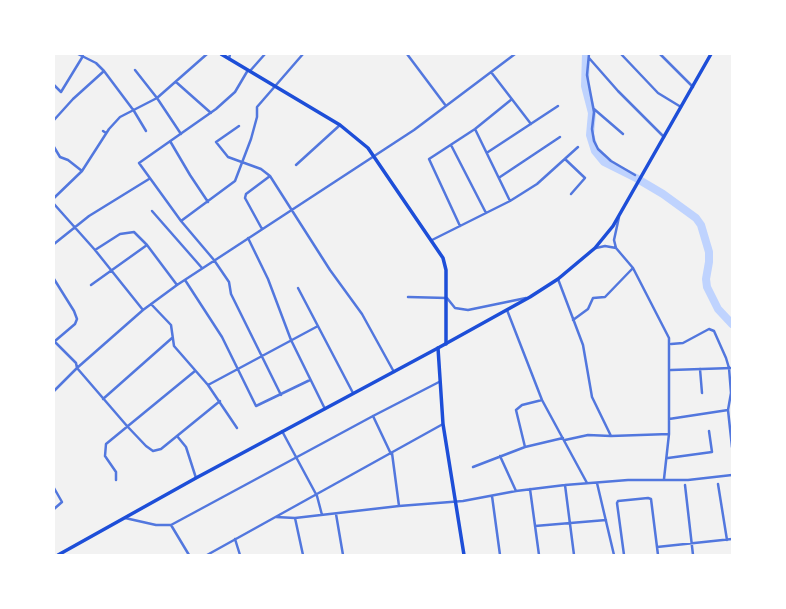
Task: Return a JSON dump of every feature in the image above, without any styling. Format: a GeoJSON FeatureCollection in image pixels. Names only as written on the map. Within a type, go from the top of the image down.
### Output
{"type":"FeatureCollection","features":[{"type":"Feature","properties":{"kind":"main road"},"geometry":{"type":"LineString","coordinates":[[221,54],[340,125],[368,148],[443,258],[446,270],[447,298],[446,344]]}},
{"type":"Feature","properties":{"kind":"main road"},"geometry":{"type":"LineString","coordinates":[[58,555],[282,431],[446,344],[530,297],[558,279],[595,248],[620,214],[711,54]]}},
{"type":"Feature","properties":{"kind":"main road"},"geometry":{"type":"LineString","coordinates":[[438,348],[439,382],[444,424],[457,501],[464,555]]}},
{"type":"Feature","properties":{"kind":"street"},"geometry":{"type":"LineString","coordinates":[[78,54],[96,63],[104,71],[134,111],[146,131]]}},
{"type":"Feature","properties":{"kind":"street"},"geometry":{"type":"LineString","coordinates":[[54,198],[82,171],[106,133],[120,117],[157,98],[207,54]]}},
{"type":"Feature","properties":{"kind":"street"},"geometry":{"type":"LineString","coordinates":[[229,59],[230,54]]}},
{"type":"Feature","properties":{"kind":"street"},"geometry":{"type":"LineString","coordinates":[[265,54],[249,71],[235,92],[211,113],[139,163],[149,179],[181,221],[214,260],[230,283],[230,294],[281,395]]}},
{"type":"Feature","properties":{"kind":"street"},"geometry":{"type":"LineString","coordinates":[[181,221],[235,181],[244,163],[257,117],[257,107],[303,54]]}},
{"type":"Feature","properties":{"kind":"street"},"geometry":{"type":"LineString","coordinates":[[407,54],[446,106]]}},
{"type":"Feature","properties":{"kind":"street"},"geometry":{"type":"LineString","coordinates":[[54,391],[77,368],[151,304],[214,260],[374,156],[446,106],[515,54]]}},
{"type":"Feature","properties":{"kind":"street"},"geometry":{"type":"LineString","coordinates":[[621,54],[658,93],[681,107]]}},
{"type":"Feature","properties":{"kind":"street"},"geometry":{"type":"LineString","coordinates":[[660,54],[693,87]]}},
{"type":"Feature","properties":{"kind":"street"},"geometry":{"type":"LineString","coordinates":[[589,55],[588,81],[594,108],[592,136],[598,149],[610,161],[635,175]]}},
{"type":"Feature","properties":{"kind":"street"},"geometry":{"type":"LineString","coordinates":[[589,55],[618,91],[664,137]]}},
{"type":"Feature","properties":{"kind":"street"},"geometry":{"type":"LineString","coordinates":[[54,85],[61,92],[83,56]]}},
{"type":"Feature","properties":{"kind":"street"},"geometry":{"type":"LineString","coordinates":[[135,70],[157,98],[181,134]]}},
{"type":"Feature","properties":{"kind":"street"},"geometry":{"type":"LineString","coordinates":[[54,120],[73,99],[104,71]]}},
{"type":"Feature","properties":{"kind":"street"},"geometry":{"type":"LineString","coordinates":[[491,72],[531,124]]}},
{"type":"Feature","properties":{"kind":"street"},"geometry":{"type":"LineString","coordinates":[[176,82],[211,113]]}},
{"type":"Feature","properties":{"kind":"street"},"geometry":{"type":"LineString","coordinates":[[460,226],[429,160],[475,129],[512,99]]}},
{"type":"Feature","properties":{"kind":"street"},"geometry":{"type":"LineString","coordinates":[[488,152],[558,106]]}},
{"type":"Feature","properties":{"kind":"street"},"geometry":{"type":"LineString","coordinates":[[594,108],[623,134]]}},
{"type":"Feature","properties":{"kind":"street"},"geometry":{"type":"LineString","coordinates":[[296,165],[340,125]]}},
{"type":"Feature","properties":{"kind":"street"},"geometry":{"type":"LineString","coordinates":[[239,126],[216,142],[228,157],[261,169],[270,176],[330,270],[362,314],[394,372]]}},
{"type":"Feature","properties":{"kind":"street"},"geometry":{"type":"LineString","coordinates":[[475,129],[488,152],[510,201]]}},
{"type":"Feature","properties":{"kind":"street"},"geometry":{"type":"LineString","coordinates":[[103,130],[106,133]]}},
{"type":"Feature","properties":{"kind":"street"},"geometry":{"type":"LineString","coordinates":[[500,177],[560,137]]}},
{"type":"Feature","properties":{"kind":"street"},"geometry":{"type":"LineString","coordinates":[[170,141],[208,202]]}},
{"type":"Feature","properties":{"kind":"street"},"geometry":{"type":"LineString","coordinates":[[451,145],[486,213]]}},
{"type":"Feature","properties":{"kind":"street"},"geometry":{"type":"LineString","coordinates":[[54,147],[60,157],[68,160],[82,171]]}},
{"type":"Feature","properties":{"kind":"street"},"geometry":{"type":"LineString","coordinates":[[432,240],[510,201],[537,184],[578,147]]}},
{"type":"Feature","properties":{"kind":"street"},"geometry":{"type":"LineString","coordinates":[[565,159],[585,178],[572,194]]}},
{"type":"Feature","properties":{"kind":"street"},"geometry":{"type":"LineString","coordinates":[[262,229],[245,198],[270,176]]}},
{"type":"Feature","properties":{"kind":"street"},"geometry":{"type":"LineString","coordinates":[[54,244],[90,216],[149,179]]}},
{"type":"Feature","properties":{"kind":"street"},"geometry":{"type":"LineString","coordinates":[[54,204],[95,250],[143,310]]}},
{"type":"Feature","properties":{"kind":"street"},"geometry":{"type":"LineString","coordinates":[[152,211],[202,268]]}},
{"type":"Feature","properties":{"kind":"street"},"geometry":{"type":"LineString","coordinates":[[620,214],[614,240],[616,248],[633,268],[671,344],[668,458],[664,479]]}},
{"type":"Feature","properties":{"kind":"street"},"geometry":{"type":"LineString","coordinates":[[95,250],[120,234],[131,231],[136,232],[177,285]]}},
{"type":"Feature","properties":{"kind":"street"},"geometry":{"type":"LineString","coordinates":[[248,238],[268,279],[291,340],[325,409]]}},
{"type":"Feature","properties":{"kind":"street"},"geometry":{"type":"LineString","coordinates":[[91,285],[147,245]]}},
{"type":"Feature","properties":{"kind":"street"},"geometry":{"type":"LineString","coordinates":[[595,248],[605,246],[616,248]]}},
{"type":"Feature","properties":{"kind":"street"},"geometry":{"type":"LineString","coordinates":[[573,320],[588,309],[593,298],[605,297],[633,268]]}},
{"type":"Feature","properties":{"kind":"street"},"geometry":{"type":"LineString","coordinates":[[54,279],[77,319],[76,324],[54,341],[76,363],[77,368],[103,400],[146,446],[153,451],[157,451],[220,401]]}},
{"type":"Feature","properties":{"kind":"street"},"geometry":{"type":"LineString","coordinates":[[558,279],[583,345],[592,397],[611,436]]}},
{"type":"Feature","properties":{"kind":"street"},"geometry":{"type":"LineString","coordinates":[[185,280],[222,337],[257,406],[310,380]]}},
{"type":"Feature","properties":{"kind":"street"},"geometry":{"type":"LineString","coordinates":[[298,288],[353,393]]}},
{"type":"Feature","properties":{"kind":"street"},"geometry":{"type":"LineString","coordinates":[[408,297],[447,298],[455,308],[468,310],[530,297]]}},
{"type":"Feature","properties":{"kind":"street"},"geometry":{"type":"LineString","coordinates":[[151,304],[171,325],[174,346],[208,385],[237,428]]}},
{"type":"Feature","properties":{"kind":"street"},"geometry":{"type":"LineString","coordinates":[[507,310],[542,400],[588,484]]}},
{"type":"Feature","properties":{"kind":"street"},"geometry":{"type":"LineString","coordinates":[[208,385],[237,368],[318,326]]}},
{"type":"Feature","properties":{"kind":"street"},"geometry":{"type":"LineString","coordinates":[[671,344],[683,343],[711,329],[730,368],[731,393],[728,410],[732,447]]}},
{"type":"Feature","properties":{"kind":"street"},"geometry":{"type":"LineString","coordinates":[[103,400],[172,338]]}},
{"type":"Feature","properties":{"kind":"street"},"geometry":{"type":"LineString","coordinates":[[671,370],[730,368]]}},
{"type":"Feature","properties":{"kind":"street"},"geometry":{"type":"LineString","coordinates":[[700,369],[702,393]]}},
{"type":"Feature","properties":{"kind":"street"},"geometry":{"type":"LineString","coordinates":[[116,480],[116,472],[105,456],[104,450],[106,444],[195,371]]}},
{"type":"Feature","properties":{"kind":"street"},"geometry":{"type":"LineString","coordinates":[[125,518],[156,525],[171,525],[439,382]]}},
{"type":"Feature","properties":{"kind":"street"},"geometry":{"type":"LineString","coordinates":[[525,447],[516,410],[522,405],[542,400]]}},
{"type":"Feature","properties":{"kind":"street"},"geometry":{"type":"LineString","coordinates":[[669,419],[728,410]]}},
{"type":"Feature","properties":{"kind":"street"},"geometry":{"type":"LineString","coordinates":[[373,416],[391,453],[400,506]]}},
{"type":"Feature","properties":{"kind":"street"},"geometry":{"type":"LineString","coordinates":[[207,555],[234,539],[317,496],[444,424]]}},
{"type":"Feature","properties":{"kind":"street"},"geometry":{"type":"LineString","coordinates":[[282,431],[317,496],[322,515]]}},
{"type":"Feature","properties":{"kind":"street"},"geometry":{"type":"LineString","coordinates":[[668,458],[712,452],[709,431]]}},
{"type":"Feature","properties":{"kind":"street"},"geometry":{"type":"LineString","coordinates":[[473,467],[525,447],[588,434],[611,436],[669,434]]}},
{"type":"Feature","properties":{"kind":"street"},"geometry":{"type":"LineString","coordinates":[[177,436],[186,447],[196,478]]}},
{"type":"Feature","properties":{"kind":"street"},"geometry":{"type":"LineString","coordinates":[[500,456],[516,491]]}},
{"type":"Feature","properties":{"kind":"street"},"geometry":{"type":"LineString","coordinates":[[276,517],[295,518],[457,501],[516,491],[565,485],[664,479],[688,480],[732,475]]}},
{"type":"Feature","properties":{"kind":"street"},"geometry":{"type":"LineString","coordinates":[[598,483],[614,555]]}},
{"type":"Feature","properties":{"kind":"street"},"geometry":{"type":"LineString","coordinates":[[718,484],[727,540]]}},
{"type":"Feature","properties":{"kind":"street"},"geometry":{"type":"LineString","coordinates":[[565,485],[574,555]]}},
{"type":"Feature","properties":{"kind":"street"},"geometry":{"type":"LineString","coordinates":[[685,485],[693,555]]}},
{"type":"Feature","properties":{"kind":"street"},"geometry":{"type":"LineString","coordinates":[[54,488],[62,502],[54,509]]}},
{"type":"Feature","properties":{"kind":"street"},"geometry":{"type":"LineString","coordinates":[[530,489],[539,555]]}},
{"type":"Feature","properties":{"kind":"street"},"geometry":{"type":"LineString","coordinates":[[492,496],[500,555]]}},
{"type":"Feature","properties":{"kind":"street"},"geometry":{"type":"LineString","coordinates":[[624,555],[617,504],[618,501],[648,498],[651,499],[658,555]]}},
{"type":"Feature","properties":{"kind":"street"},"geometry":{"type":"LineString","coordinates":[[336,514],[343,555]]}},
{"type":"Feature","properties":{"kind":"street"},"geometry":{"type":"LineString","coordinates":[[295,518],[303,555]]}},
{"type":"Feature","properties":{"kind":"street"},"geometry":{"type":"LineString","coordinates":[[535,526],[607,520]]}},
{"type":"Feature","properties":{"kind":"street"},"geometry":{"type":"LineString","coordinates":[[171,525],[189,555]]}},
{"type":"Feature","properties":{"kind":"street"},"geometry":{"type":"LineString","coordinates":[[234,539],[240,555]]}},
{"type":"Feature","properties":{"kind":"street"},"geometry":{"type":"LineString","coordinates":[[657,547],[732,540]]}},
{"type":"Feature","properties":{"kind":"waterway"},"geometry":{"type":"LineString","coordinates":[[586,54],[585,86],[592,113],[590,135],[595,151],[604,162],[663,194],[696,218],[701,225],[709,252],[706,279],[707,287],[718,309],[732,324]]}}]}
